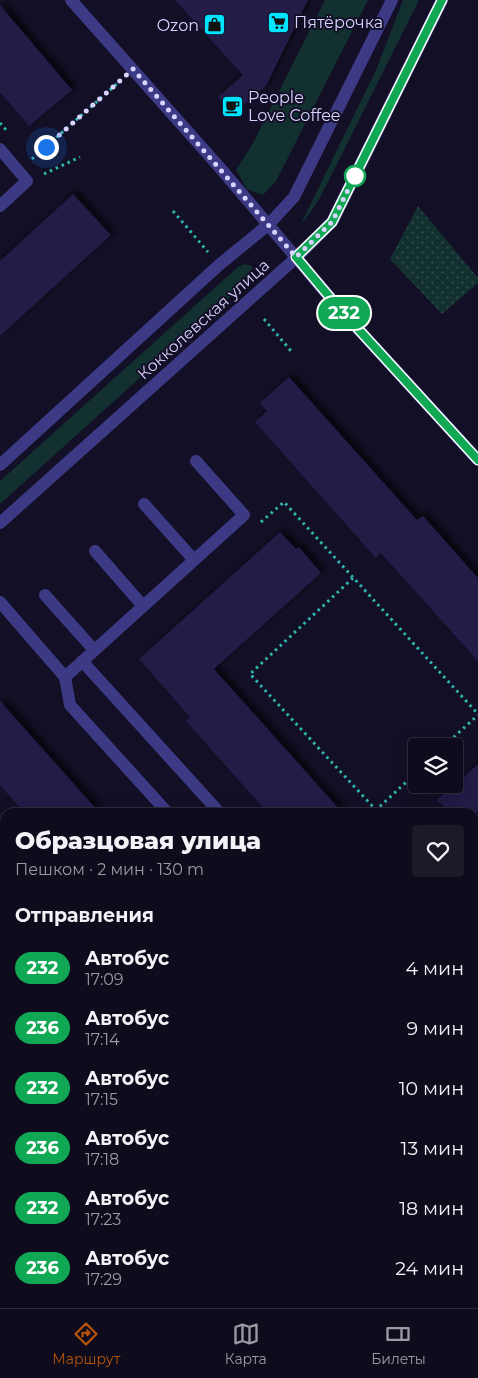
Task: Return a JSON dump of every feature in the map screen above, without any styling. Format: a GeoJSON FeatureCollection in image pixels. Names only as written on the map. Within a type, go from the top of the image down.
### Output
{"type":"FeatureCollection","features":[{"type":"Feature","properties":{"kind":"street"},"geometry":{"type":"LineString","coordinates":[[71,0],[269,224],[338,307],[478,460]]}},
{"type":"Feature","properties":{"kind":"street","name":"Кокколевская улица"},"geometry":{"type":"LineString","coordinates":[[0,465],[216,267],[269,224],[294,197],[392,0]]}},
{"type":"Feature","properties":{"kind":"street","name":"Кокколевская улица"},"geometry":{"type":"LineString","coordinates":[[0,523],[296,257],[332,222],[442,0]]}},
{"type":"Feature","properties":{"kind":"street"},"geometry":{"type":"LineString","coordinates":[[0,149],[27,181],[0,206]]}},
{"type":"Feature","properties":{"kind":"street"},"geometry":{"type":"LineString","coordinates":[[65,677],[244,515],[196,461]]}},
{"type":"Feature","properties":{"kind":"street"},"geometry":{"type":"LineString","coordinates":[[144,504],[194,560]]}},
{"type":"Feature","properties":{"kind":"street"},"geometry":{"type":"LineString","coordinates":[[95,551],[144,606]]}},
{"type":"Feature","properties":{"kind":"street"},"geometry":{"type":"LineString","coordinates":[[45,595],[94,650]]}},
{"type":"Feature","properties":{"kind":"street"},"geometry":{"type":"LineString","coordinates":[[0,602],[65,677],[70,705],[163,808]]}},
{"type":"Feature","properties":{"kind":"street"},"geometry":{"type":"LineString","coordinates":[[82,661],[215,808]]}},
{"type":"Feature","properties":{"kind":"path"},"geometry":{"type":"LineString","coordinates":[[18,171],[133,69]]}},
{"type":"Feature","properties":{"kind":"path"},"geometry":{"type":"LineString","coordinates":[[27,181],[80,158]]}},
{"type":"Feature","properties":{"kind":"path"},"geometry":{"type":"LineString","coordinates":[[173,211],[210,255]]}},
{"type":"Feature","properties":{"kind":"path"},"geometry":{"type":"LineString","coordinates":[[264,319],[291,351]]}},
{"type":"Feature","properties":{"kind":"path"},"geometry":{"type":"LineString","coordinates":[[254,528],[284,502],[478,715],[453,738]]}},
{"type":"Feature","properties":{"kind":"path"},"geometry":{"type":"LineString","coordinates":[[353,578],[250,674],[375,808]]}},
{"type":"Feature","properties":{"kind":"path"},"geometry":{"type":"LineString","coordinates":[[381,808],[408,781]]}},
{"type":"Feature","properties":{"kind":"green space"},"geometry":{"type":"Polygon","coordinates":[[[325,0],[368,0],[276,181],[263,195],[247,189],[236,170],[253,143],[325,0]]]}},
{"type":"Feature","properties":{"kind":"green space"},"geometry":{"type":"Polygon","coordinates":[[[403,0],[419,0],[317,203],[300,226],[376,70],[403,0]]]}},
{"type":"Feature","properties":{"kind":"green space"},"geometry":{"type":"Polygon","coordinates":[[[418,206],[478,278],[478,283],[442,314],[390,259],[418,206]]]}},
{"type":"Feature","properties":{"kind":"green space"},"geometry":{"type":"Polygon","coordinates":[[[245,264],[252,266],[253,275],[251,278],[0,504],[0,481],[239,266],[245,264]]]}},
{"type":"Feature","properties":{"kind":"building"},"geometry":{"type":"Polygon","coordinates":[[[175,0],[308,0],[266,86],[234,114],[218,97],[243,75],[175,0]]]}},
{"type":"Feature","properties":{"kind":"building"},"geometry":{"type":"Polygon","coordinates":[[[0,5],[72,90],[29,126],[0,92],[0,5]]]}},
{"type":"Feature","properties":{"kind":"building"},"geometry":{"type":"Polygon","coordinates":[[[73,194],[111,235],[0,336],[0,261],[73,194]]]}},
{"type":"Feature","properties":{"kind":"building"},"geometry":{"type":"Polygon","coordinates":[[[289,377],[417,520],[423,516],[478,578],[478,661],[381,553],[376,558],[255,422],[267,411],[260,403],[289,377]]]}},
{"type":"Feature","properties":{"kind":"building"},"geometry":{"type":"Polygon","coordinates":[[[280,532],[296,549],[299,547],[321,573],[214,669],[338,808],[263,808],[186,721],[190,717],[139,659],[280,532]]]}},
{"type":"Feature","properties":{"kind":"building"},"geometry":{"type":"Polygon","coordinates":[[[0,701],[95,808],[20,808],[0,785],[0,701]]]}},
{"type":"Feature","properties":{"kind":"building"},"geometry":{"type":"Polygon","coordinates":[[[478,764],[478,808],[445,808],[437,800],[445,793],[463,793],[463,777],[478,764]]]}},
{"type":"Feature","properties":{"kind":"bus line","name":"232"},"geometry":{"type":"LineString","coordinates":[[442,0],[332,222],[296,257],[338,307],[478,460]]}},
{"type":"Feature","properties":{"kind":"place","name":"Пятёрочка"},"geometry":{"type":"Point","coordinates":[278,22]}},
{"type":"Feature","properties":{"kind":"place","name":"Ozon"},"geometry":{"type":"Point","coordinates":[215,25]}},
{"type":"Feature","properties":{"kind":"place","name":"People Love Coffee"},"geometry":{"type":"Point","coordinates":[232,106]}},
{"type":"Feature","properties":{"kind":"route"},"geometry":{"type":"LineString","coordinates":[[46,147],[133,69],[221,168],[296,257],[332,222],[355,176]]}}]}
